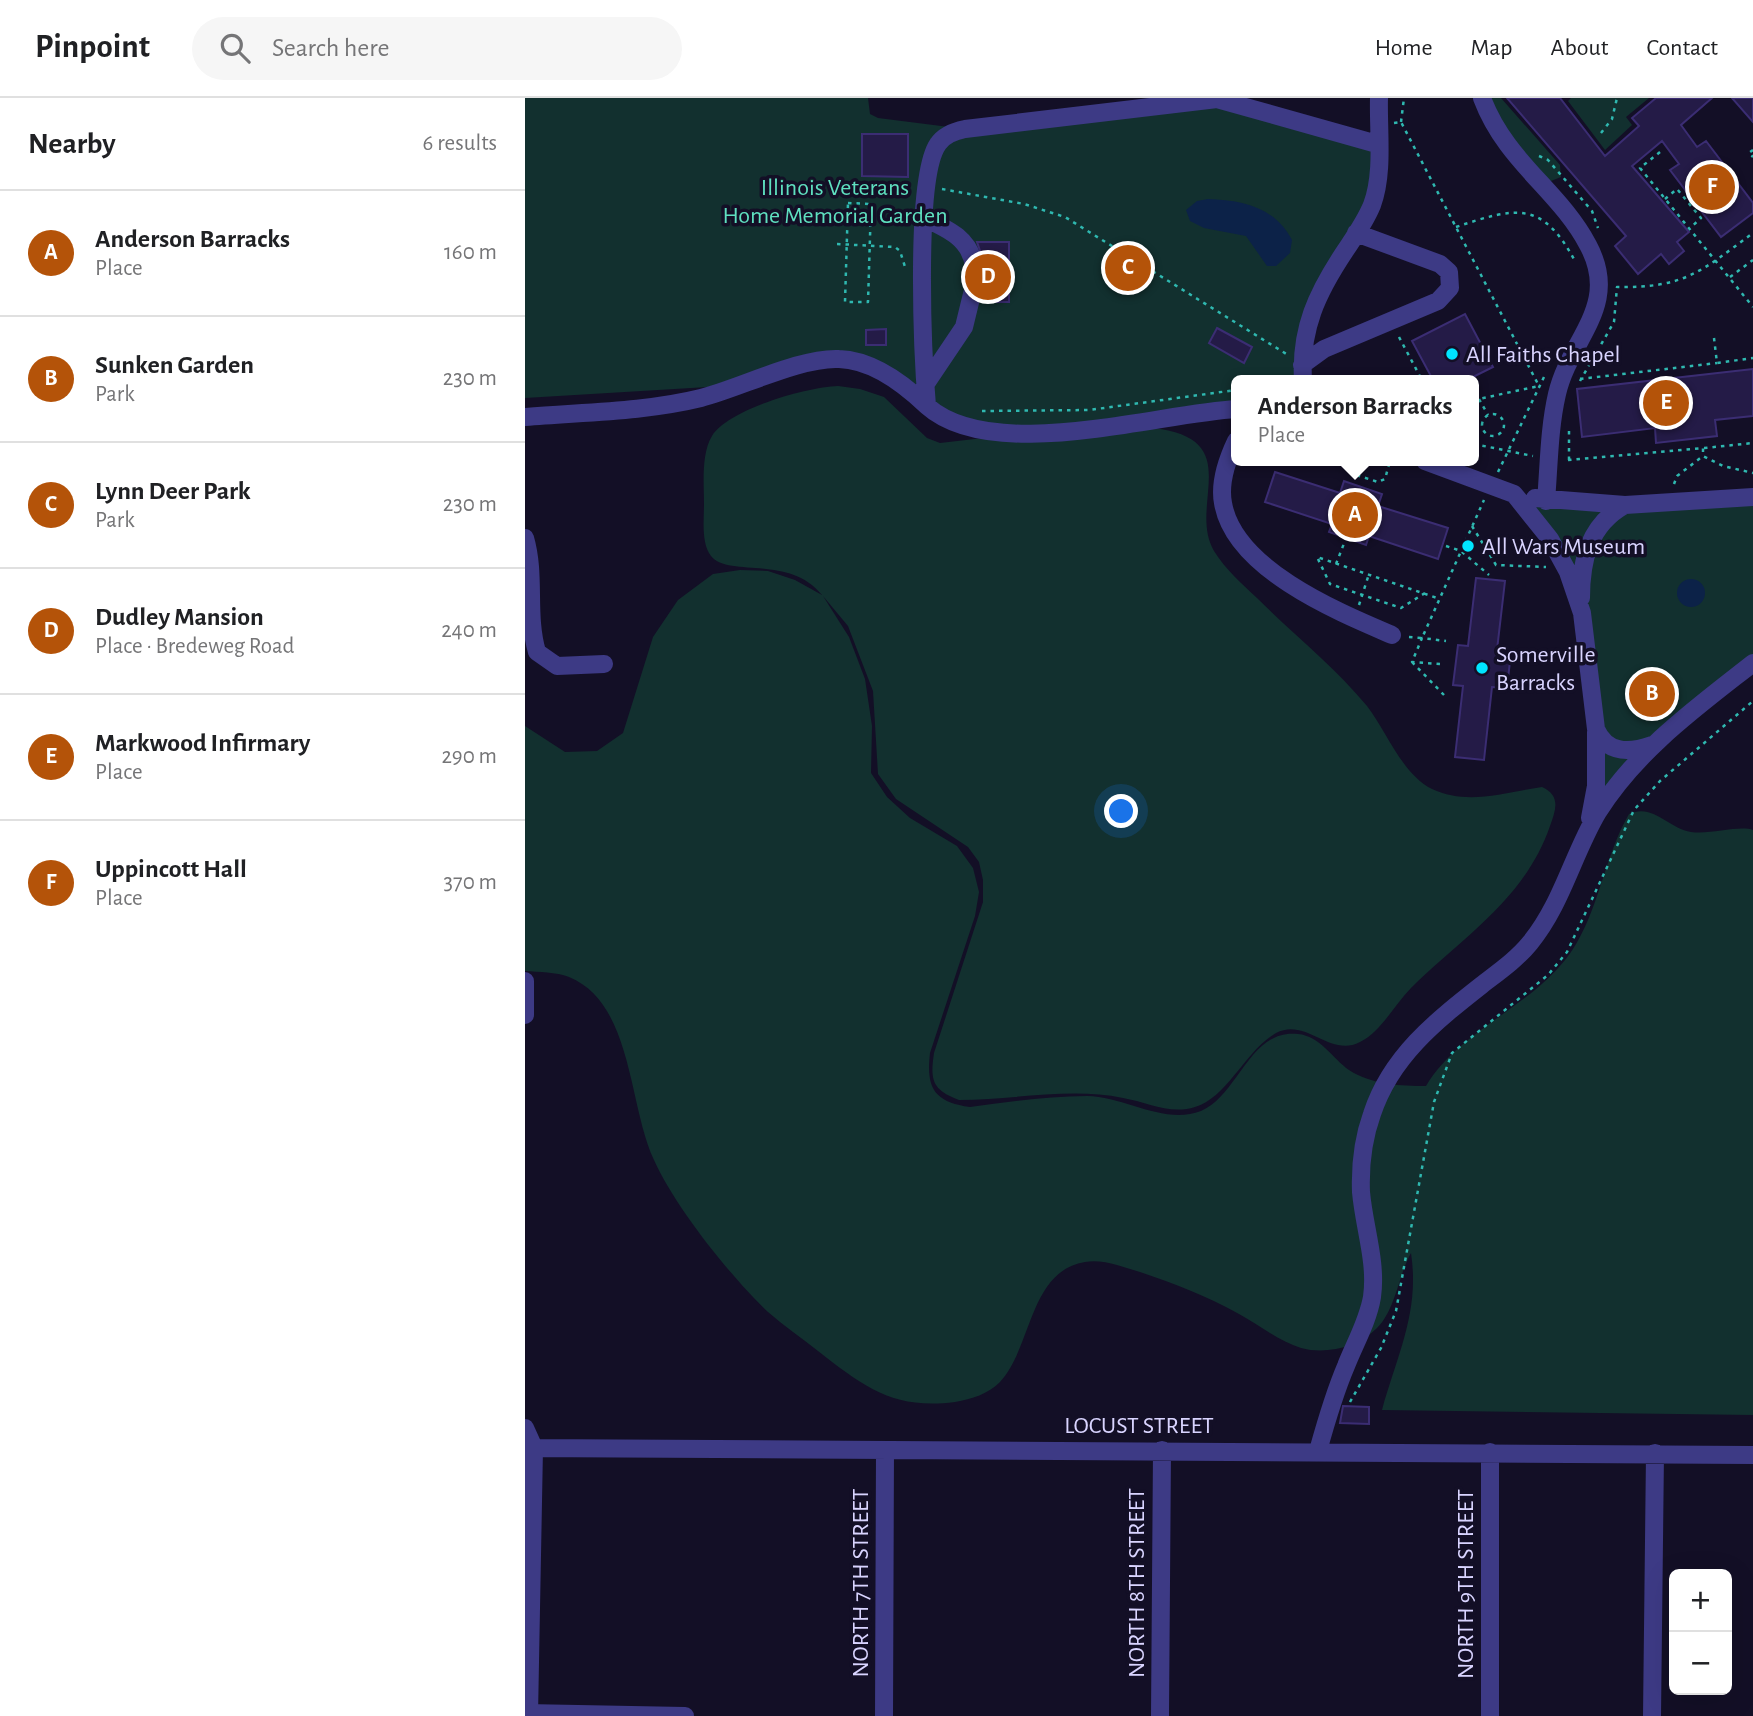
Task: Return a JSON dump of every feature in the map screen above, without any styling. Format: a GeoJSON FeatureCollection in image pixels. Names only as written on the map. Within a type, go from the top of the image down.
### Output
{"type":"FeatureCollection","features":[{"type":"Feature","properties":{"kind":"street"},"geometry":{"type":"LineString","coordinates":[[927,406],[922,273],[924,218],[937,144],[954,131],[1217,98],[1377,135]]}},
{"type":"Feature","properties":{"kind":"street"},"geometry":{"type":"LineString","coordinates":[[1303,372],[1310,311],[1320,288],[1356,233],[1373,201],[1377,180],[1379,98]]}},
{"type":"Feature","properties":{"kind":"street"},"geometry":{"type":"LineString","coordinates":[[1482,98],[1509,150],[1579,230],[1597,265],[1600,285],[1597,309],[1561,382],[1553,418],[1546,501]]}},
{"type":"Feature","properties":{"kind":"street"},"geometry":{"type":"LineString","coordinates":[[924,218],[957,236],[968,246],[974,268]]}},
{"type":"Feature","properties":{"kind":"street"},"geometry":{"type":"LineString","coordinates":[[1303,372],[1324,349],[1446,295],[1450,288],[1448,272],[1440,264],[1356,233]]}},
{"type":"Feature","properties":{"kind":"street"},"geometry":{"type":"LineString","coordinates":[[925,385],[964,327],[974,286]]}},
{"type":"Feature","properties":{"kind":"street"},"geometry":{"type":"LineString","coordinates":[[525,417],[670,404],[701,398],[825,359],[858,362],[874,368],[899,383],[950,424],[971,429],[1034,432],[1089,429],[1231,410]]}},
{"type":"Feature","properties":{"kind":"street"},"geometry":{"type":"LineString","coordinates":[[1231,457],[1222,486],[1223,503],[1234,532],[1248,549],[1307,594],[1331,608],[1392,635]]}},
{"type":"Feature","properties":{"kind":"street"},"geometry":{"type":"LineString","coordinates":[[1438,466],[1514,494],[1546,501],[1625,505],[1753,498]]}},
{"type":"Feature","properties":{"kind":"street"},"geometry":{"type":"LineString","coordinates":[[1514,494],[1550,539],[1566,568],[1582,613]]}},
{"type":"Feature","properties":{"kind":"street"},"geometry":{"type":"LineString","coordinates":[[1318,1451],[1332,1401],[1372,1297],[1373,1276],[1361,1167],[1372,1114],[1382,1090],[1414,1042],[1516,958],[1531,942],[1558,901],[1591,814],[1596,786],[1596,729],[1582,613],[1583,565],[1592,538],[1608,516],[1625,505]]}},
{"type":"Feature","properties":{"kind":"street"},"geometry":{"type":"LineString","coordinates":[[525,538],[532,572],[531,624],[537,652],[557,666],[604,664]]}},
{"type":"Feature","properties":{"kind":"street"},"geometry":{"type":"LineString","coordinates":[[1579,848],[1620,781],[1652,745],[1753,663]]}},
{"type":"Feature","properties":{"kind":"street"},"geometry":{"type":"LineString","coordinates":[[1596,729],[1603,742],[1611,748],[1635,751],[1652,745]]}},
{"type":"Feature","properties":{"kind":"street"},"geometry":{"type":"LineString","coordinates":[[525,981],[525,1015]]}},
{"type":"Feature","properties":{"kind":"street"},"geometry":{"type":"LineString","coordinates":[[525,1428],[529,1448],[528,1714],[685,1716]]}},
{"type":"Feature","properties":{"kind":"street","name":"LOCUST STREET"},"geometry":{"type":"LineString","coordinates":[[529,1448],[1753,1455]]}},
{"type":"Feature","properties":{"kind":"street","name":"NORTH 7TH STREET"},"geometry":{"type":"LineString","coordinates":[[884,1716],[885,1450]]}},
{"type":"Feature","properties":{"kind":"street","name":"NORTH 8TH STREET"},"geometry":{"type":"LineString","coordinates":[[1160,1716],[1162,1450]]}},
{"type":"Feature","properties":{"kind":"street","name":"NORTH 9TH STREET"},"geometry":{"type":"LineString","coordinates":[[1490,1452],[1490,1716]]}},
{"type":"Feature","properties":{"kind":"street"},"geometry":{"type":"LineString","coordinates":[[1652,1716],[1655,1453]]}},
{"type":"Feature","properties":{"kind":"path"},"geometry":{"type":"LineString","coordinates":[[1404,98],[1401,122],[1539,386]]}},
{"type":"Feature","properties":{"kind":"path"},"geometry":{"type":"LineString","coordinates":[[1601,134],[1612,119],[1618,98]]}},
{"type":"Feature","properties":{"kind":"path"},"geometry":{"type":"LineString","coordinates":[[1377,135],[1401,122]]}},
{"type":"Feature","properties":{"kind":"path"},"geometry":{"type":"LineString","coordinates":[[1753,150],[1749,153],[1753,157]]}},
{"type":"Feature","properties":{"kind":"path"},"geometry":{"type":"LineString","coordinates":[[1660,152],[1640,168],[1753,307]]}},
{"type":"Feature","properties":{"kind":"path"},"geometry":{"type":"LineString","coordinates":[[928,184],[959,194],[1024,204],[1065,217],[1303,372]]}},
{"type":"Feature","properties":{"kind":"path"},"geometry":{"type":"LineString","coordinates":[[1665,199],[1677,189],[1701,218],[1689,229]]}},
{"type":"Feature","properties":{"kind":"path"},"geometry":{"type":"LineString","coordinates":[[848,203],[871,204],[870,246],[868,302],[845,302],[848,203]]}},
{"type":"Feature","properties":{"kind":"path"},"geometry":{"type":"LineString","coordinates":[[1456,227],[1504,213],[1541,217],[1553,227],[1578,266]]}},
{"type":"Feature","properties":{"kind":"path"},"geometry":{"type":"LineString","coordinates":[[1581,379],[1614,322],[1618,309],[1617,287],[1667,285],[1686,278],[1753,233]]}},
{"type":"Feature","properties":{"kind":"path"},"geometry":{"type":"LineString","coordinates":[[837,244],[895,247],[900,251],[906,270],[922,273]]}},
{"type":"Feature","properties":{"kind":"path"},"geometry":{"type":"LineString","coordinates":[[1729,278],[1753,260]]}},
{"type":"Feature","properties":{"kind":"path"},"geometry":{"type":"LineString","coordinates":[[1390,321],[1419,375]]}},
{"type":"Feature","properties":{"kind":"path"},"geometry":{"type":"LineString","coordinates":[[1714,338],[1717,363]]}},
{"type":"Feature","properties":{"kind":"path"},"geometry":{"type":"LineString","coordinates":[[1479,398],[1581,379],[1753,358]]}},
{"type":"Feature","properties":{"kind":"path"},"geometry":{"type":"LineString","coordinates":[[1539,386],[1581,379]]}},
{"type":"Feature","properties":{"kind":"path"},"geometry":{"type":"LineString","coordinates":[[1412,662],[1490,486],[1539,386]]}},
{"type":"Feature","properties":{"kind":"path"},"geometry":{"type":"LineString","coordinates":[[974,411],[1048,413],[1089,410],[1231,391]]}},
{"type":"Feature","properties":{"kind":"path"},"geometry":{"type":"LineString","coordinates":[[1479,403],[1488,415]]}},
{"type":"Feature","properties":{"kind":"path"},"geometry":{"type":"LineString","coordinates":[[1488,415],[1499,415],[1504,424],[1500,434],[1489,436],[1482,428],[1483,420],[1488,415]]}},
{"type":"Feature","properties":{"kind":"path"},"geometry":{"type":"LineString","coordinates":[[1569,424],[1569,460]]}},
{"type":"Feature","properties":{"kind":"path"},"geometry":{"type":"LineString","coordinates":[[1486,446],[1489,436]]}},
{"type":"Feature","properties":{"kind":"path"},"geometry":{"type":"LineString","coordinates":[[1479,445],[1569,460],[1753,443]]}},
{"type":"Feature","properties":{"kind":"path"},"geometry":{"type":"LineString","coordinates":[[1703,448],[1703,456]]}},
{"type":"Feature","properties":{"kind":"path"},"geometry":{"type":"LineString","coordinates":[[1703,456],[1723,466],[1753,472]]}},
{"type":"Feature","properties":{"kind":"path"},"geometry":{"type":"LineString","coordinates":[[1675,502],[1675,478],[1703,456]]}},
{"type":"Feature","properties":{"kind":"path"},"geometry":{"type":"LineString","coordinates":[[1353,466],[1353,474],[1378,482],[1385,479],[1389,466]]}},
{"type":"Feature","properties":{"kind":"path"},"geometry":{"type":"LineString","coordinates":[[1472,526],[1496,565],[1566,568]]}},
{"type":"Feature","properties":{"kind":"path"},"geometry":{"type":"LineString","coordinates":[[1336,564],[1345,541]]}},
{"type":"Feature","properties":{"kind":"path"},"geometry":{"type":"LineString","coordinates":[[1445,546],[1461,551],[1489,575]]}},
{"type":"Feature","properties":{"kind":"path"},"geometry":{"type":"LineString","coordinates":[[1425,593],[1401,608],[1362,595],[1330,584],[1317,557],[1425,593],[1440,599]]}},
{"type":"Feature","properties":{"kind":"path"},"geometry":{"type":"LineString","coordinates":[[1362,595],[1369,575]]}},
{"type":"Feature","properties":{"kind":"path"},"geometry":{"type":"LineString","coordinates":[[1392,635],[1446,641]]}},
{"type":"Feature","properties":{"kind":"path"},"geometry":{"type":"LineString","coordinates":[[1412,662],[1440,664]]}},
{"type":"Feature","properties":{"kind":"path"},"geometry":{"type":"LineString","coordinates":[[1412,662],[1444,695]]}},
{"type":"Feature","properties":{"kind":"path"},"geometry":{"type":"LineString","coordinates":[[1332,1401],[1351,1402],[1396,1311],[1431,1112],[1452,1053],[1461,1043],[1514,1004],[1554,967],[1581,927],[1604,870],[1634,810],[1660,781],[1753,701]]}},
{"type":"Feature","properties":{"kind":"green space","name":"Illinois Veterans Home Memorial Garden"},"geometry":{"type":"Polygon","coordinates":[[[525,98],[868,98],[870,114],[878,118],[965,129],[1201,100],[1377,144],[1377,180],[1320,288],[1304,375],[1231,375],[1231,410],[1114,426],[971,429],[842,359],[741,385],[525,398],[525,98]]]}},
{"type":"Feature","properties":{"kind":"green space"},"geometry":{"type":"Polygon","coordinates":[[[1486,98],[1501,98],[1560,165],[1561,177],[1551,181],[1532,171],[1486,98]]]}},
{"type":"Feature","properties":{"kind":"green space"},"geometry":{"type":"Polygon","coordinates":[[[1571,98],[1649,98],[1626,117],[1632,125],[1605,150],[1568,101],[1571,98]]]}},
{"type":"Feature","properties":{"kind":"green space"},"geometry":{"type":"Polygon","coordinates":[[[838,386],[860,389],[884,397],[927,438],[940,443],[992,437],[1152,428],[1181,434],[1198,445],[1207,459],[1208,533],[1218,558],[1355,692],[1404,763],[1421,782],[1432,789],[1459,797],[1487,796],[1542,787],[1552,794],[1555,804],[1552,820],[1539,852],[1509,896],[1411,988],[1381,1025],[1360,1042],[1349,1046],[1338,1045],[1298,1030],[1287,1029],[1276,1033],[1255,1051],[1217,1094],[1206,1102],[1186,1109],[1168,1109],[1123,1098],[1083,1094],[959,1100],[938,1088],[933,1077],[933,1062],[983,902],[983,880],[979,862],[968,847],[896,799],[878,774],[873,691],[848,626],[823,596],[849,637],[865,679],[872,726],[871,773],[887,797],[910,818],[957,846],[973,868],[979,892],[975,916],[930,1053],[931,1084],[940,1097],[970,1107],[1087,1096],[1159,1113],[1187,1114],[1201,1111],[1214,1103],[1268,1041],[1282,1035],[1298,1034],[1313,1039],[1349,1070],[1367,1079],[1397,1085],[1426,1086],[1440,1066],[1458,1049],[1537,988],[1571,952],[1581,936],[1613,848],[1629,814],[1638,811],[1653,814],[1691,832],[1753,830],[1753,1415],[1382,1410],[1410,1314],[1413,1274],[1411,1253],[1389,1312],[1377,1328],[1352,1345],[1331,1350],[1311,1350],[1293,1345],[1247,1318],[1166,1281],[1113,1264],[1085,1262],[1067,1268],[1053,1280],[1042,1295],[1011,1367],[1000,1382],[974,1398],[933,1404],[897,1399],[865,1385],[774,1317],[753,1297],[705,1240],[663,1179],[646,1137],[626,1058],[606,1009],[590,990],[569,977],[525,971],[525,726],[565,752],[597,751],[623,733],[653,637],[678,600],[713,574],[740,570],[768,571],[795,580],[822,595],[808,582],[793,575],[777,570],[731,566],[711,556],[704,531],[704,469],[706,451],[712,436],[735,417],[789,395],[838,386]]]}},
{"type":"Feature","properties":{"kind":"green space"},"geometry":{"type":"Polygon","coordinates":[[[1514,494],[1546,501],[1753,497],[1753,663],[1674,726],[1598,812],[1577,596],[1514,494]]]}},
{"type":"Feature","properties":{"kind":"water"},"geometry":{"type":"Polygon","coordinates":[[[1197,201],[1233,201],[1267,213],[1285,229],[1292,240],[1290,253],[1276,266],[1267,266],[1246,236],[1204,228],[1190,221],[1186,210],[1197,201]]]}},
{"type":"Feature","properties":{"kind":"water"},"geometry":{"type":"Polygon","coordinates":[[[1691,579],[1701,583],[1705,593],[1701,603],[1691,607],[1681,603],[1677,593],[1681,583],[1691,579]]]}},
{"type":"Feature","properties":{"kind":"building"},"geometry":{"type":"Polygon","coordinates":[[[1507,98],[1560,98],[1605,156],[1639,126],[1632,118],[1656,98],[1712,98],[1681,125],[1697,147],[1706,141],[1753,203],[1753,213],[1721,237],[1670,170],[1679,164],[1662,141],[1632,166],[1689,232],[1677,242],[1684,251],[1669,264],[1661,254],[1638,274],[1615,246],[1626,236],[1507,98]]]}},
{"type":"Feature","properties":{"kind":"building"},"geometry":{"type":"Polygon","coordinates":[[[1732,98],[1753,98],[1753,122],[1732,98]]]}},
{"type":"Feature","properties":{"kind":"building"},"geometry":{"type":"Polygon","coordinates":[[[862,134],[908,134],[908,177],[862,176],[862,134]]]}},
{"type":"Feature","properties":{"kind":"building"},"geometry":{"type":"Polygon","coordinates":[[[977,242],[1009,242],[1009,302],[982,302],[985,283],[980,277],[985,265],[977,242]]]}},
{"type":"Feature","properties":{"kind":"building","name":"All Faiths Chapel"},"geometry":{"type":"Polygon","coordinates":[[[1465,314],[1493,367],[1477,375],[1430,375],[1412,341],[1465,314]]]}},
{"type":"Feature","properties":{"kind":"building"},"geometry":{"type":"Polygon","coordinates":[[[1217,328],[1252,347],[1244,363],[1209,343],[1217,328]]]}},
{"type":"Feature","properties":{"kind":"building"},"geometry":{"type":"Polygon","coordinates":[[[886,329],[886,345],[866,345],[866,330],[886,329]]]}},
{"type":"Feature","properties":{"kind":"building"},"geometry":{"type":"Polygon","coordinates":[[[1753,369],[1753,416],[1715,420],[1717,436],[1656,443],[1655,428],[1582,437],[1577,389],[1753,369]]]}},
{"type":"Feature","properties":{"kind":"building"},"geometry":{"type":"Polygon","coordinates":[[[1275,472],[1340,493],[1344,481],[1382,494],[1378,506],[1448,528],[1438,559],[1369,536],[1366,545],[1329,532],[1332,524],[1265,502],[1275,472]]]}},
{"type":"Feature","properties":{"kind":"building","name":"Somerville Barracks"},"geometry":{"type":"Polygon","coordinates":[[[1476,578],[1505,581],[1497,650],[1511,652],[1507,688],[1492,687],[1484,760],[1455,757],[1463,686],[1453,685],[1458,645],[1468,646],[1476,578]]]}},
{"type":"Feature","properties":{"kind":"building"},"geometry":{"type":"Polygon","coordinates":[[[1343,1406],[1369,1407],[1369,1424],[1340,1423],[1343,1406]]]}},
{"type":"Feature","properties":{"kind":"place","name":"Uppincott Hall"},"geometry":{"type":"Point","coordinates":[1712,187]}},
{"type":"Feature","properties":{"kind":"place","name":"Lynn Deer Park"},"geometry":{"type":"Point","coordinates":[1128,268]}},
{"type":"Feature","properties":{"kind":"place","name":"Dudley Mansion"},"geometry":{"type":"Point","coordinates":[988,277]}},
{"type":"Feature","properties":{"kind":"place","name":"All Faiths Chapel"},"geometry":{"type":"Point","coordinates":[1452,354]}},
{"type":"Feature","properties":{"kind":"place","name":"Markwood Infirmary"},"geometry":{"type":"Point","coordinates":[1666,403]}},
{"type":"Feature","properties":{"kind":"place","name":"Anderson Barracks"},"geometry":{"type":"Point","coordinates":[1355,515]}},
{"type":"Feature","properties":{"kind":"place","name":"All Wars Museum"},"geometry":{"type":"Point","coordinates":[1468,546]}},
{"type":"Feature","properties":{"kind":"place","name":"Somerville Barracks"},"geometry":{"type":"Point","coordinates":[1482,668]}},
{"type":"Feature","properties":{"kind":"place","name":"Sunken Garden"},"geometry":{"type":"Point","coordinates":[1652,694]}}]}
